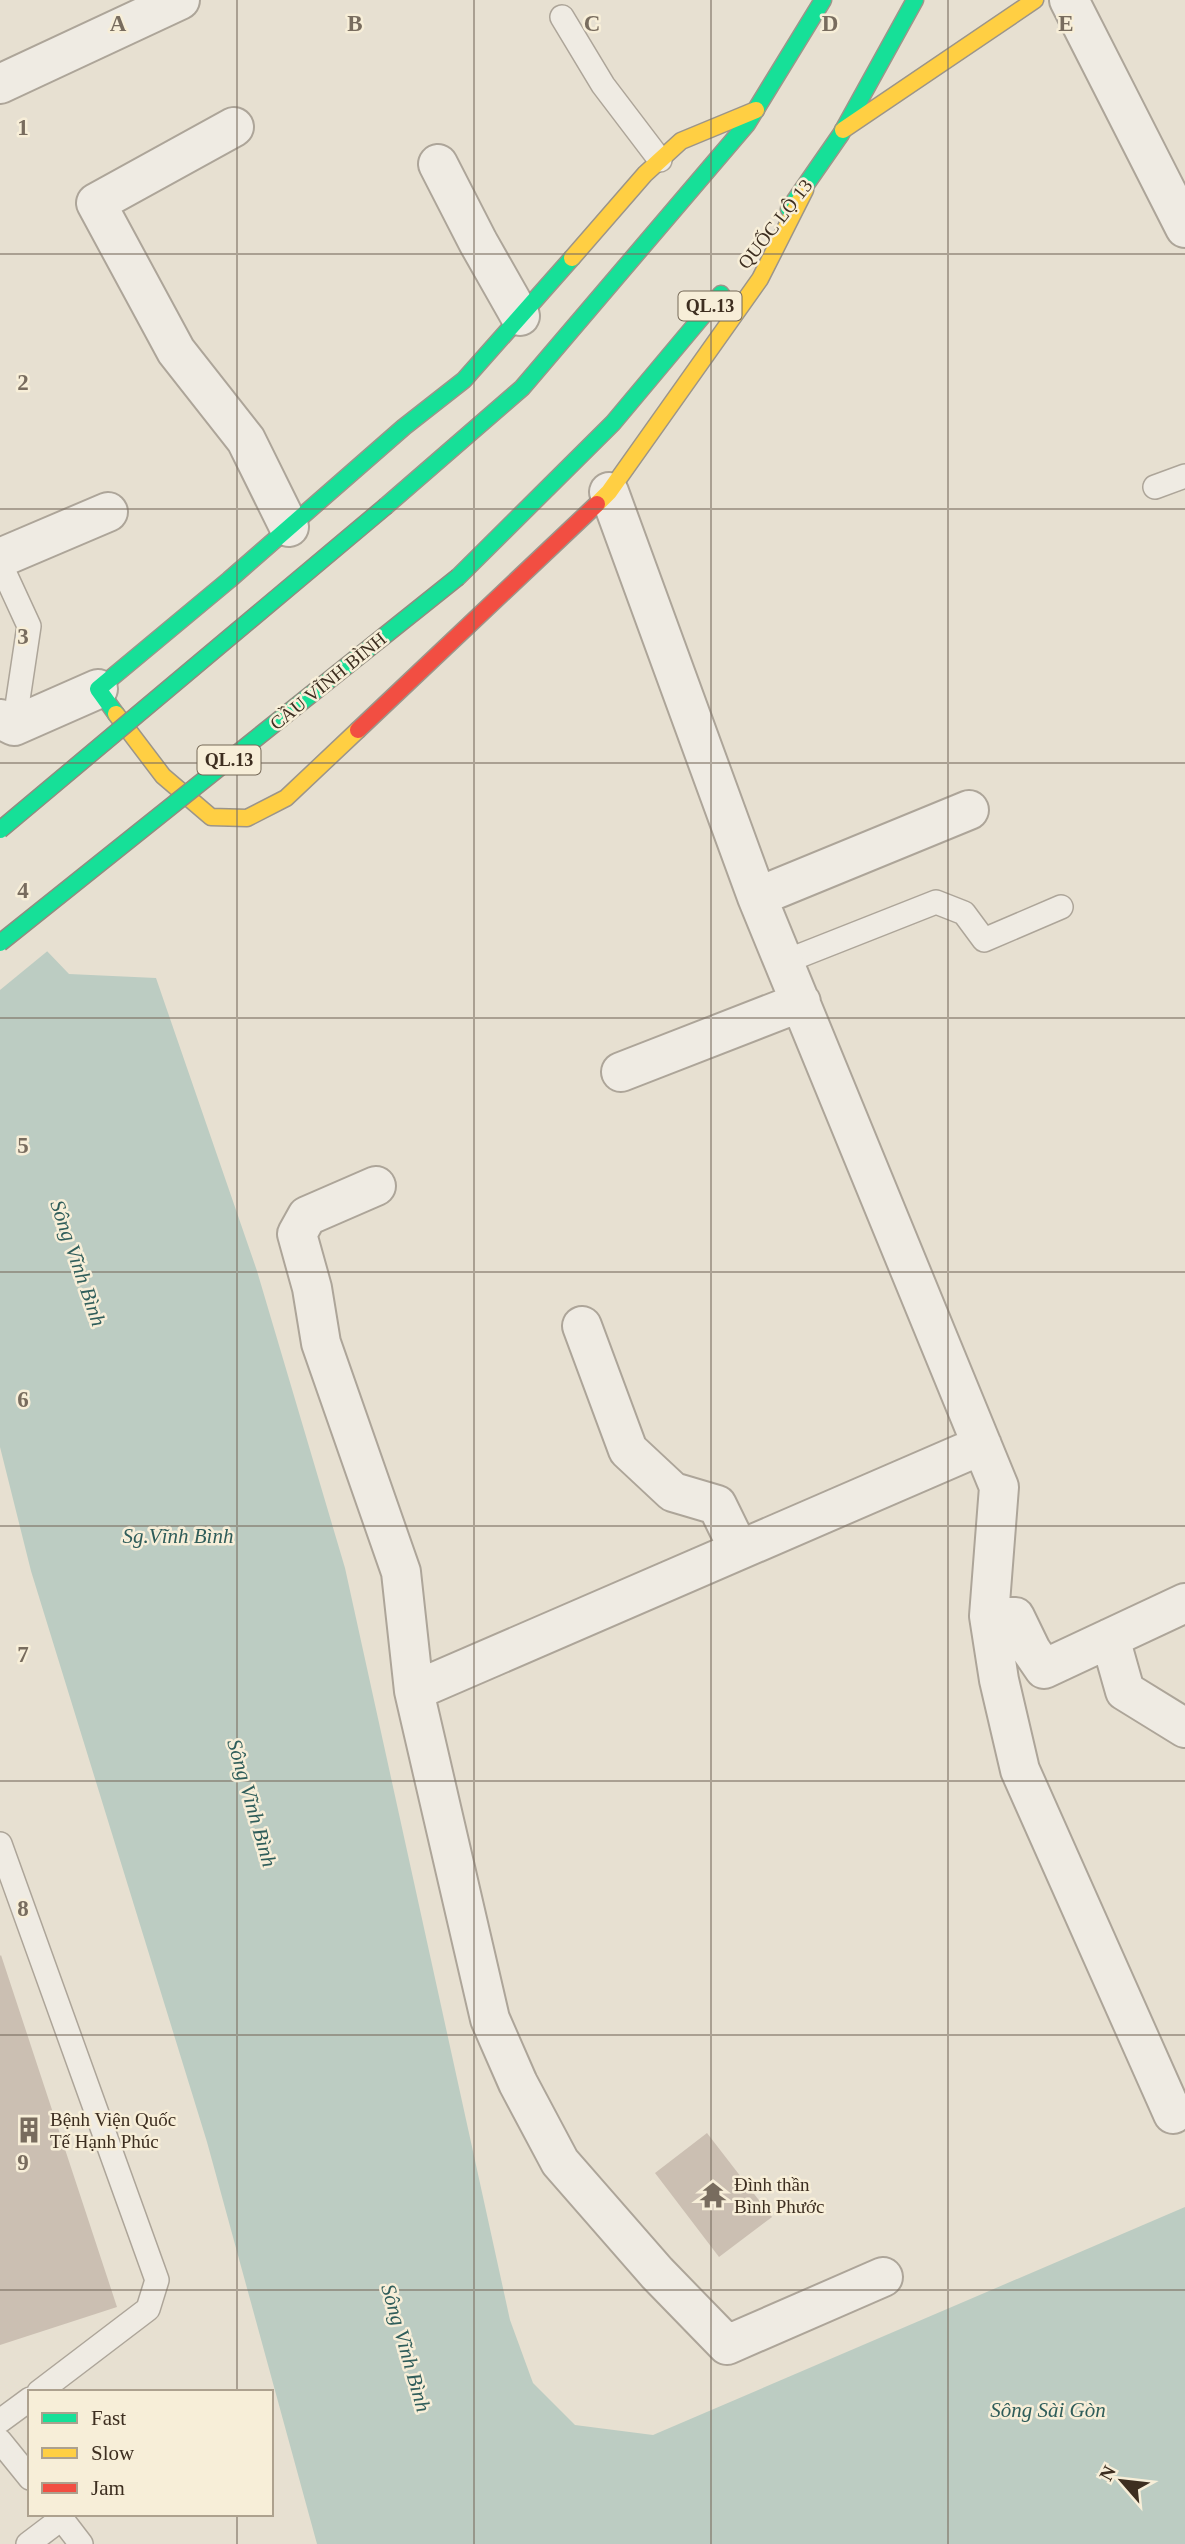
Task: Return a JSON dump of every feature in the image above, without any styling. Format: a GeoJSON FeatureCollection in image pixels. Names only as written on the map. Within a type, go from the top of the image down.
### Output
{"type":"FeatureCollection","features":[{"type":"Feature","properties":{"kind":"main road"},"geometry":{"type":"LineString","coordinates":[[0,830],[386,506],[522,388],[738,134],[756,110],[823,0]]}},
{"type":"Feature","properties":{"kind":"main road","name":"QUỐC LỘ 13"},"geometry":{"type":"LineString","coordinates":[[754,252],[805,190],[843,130],[915,0]]}},
{"type":"Feature","properties":{"kind":"main road"},"geometry":{"type":"LineString","coordinates":[[843,130],[1035,0]]}},
{"type":"Feature","properties":{"kind":"main road"},"geometry":{"type":"LineString","coordinates":[[756,110],[681,141],[645,174],[464,380],[404,427],[98,689],[163,776],[211,817],[247,818],[286,798],[609,492],[760,279],[805,190]]}},
{"type":"Feature","properties":{"kind":"main road","name":"QUỐC LỘ 13"},"geometry":{"type":"LineString","coordinates":[[458,577],[613,423],[729,283]]}},
{"type":"Feature","properties":{"kind":"main road","name":"CẦU VĨNH BÌNH"},"geometry":{"type":"LineString","coordinates":[[0,943],[458,577]]}},
{"type":"Feature","properties":{"kind":"street"},"geometry":{"type":"LineString","coordinates":[[0,84],[180,0]]}},
{"type":"Feature","properties":{"kind":"street"},"geometry":{"type":"LineString","coordinates":[[1069,0],[1185,228]]}},
{"type":"Feature","properties":{"kind":"street"},"geometry":{"type":"LineString","coordinates":[[234,127],[96,203],[176,351],[246,440],[289,527]]}},
{"type":"Feature","properties":{"kind":"street"},"geometry":{"type":"LineString","coordinates":[[438,164],[520,316]]}},
{"type":"Feature","properties":{"kind":"street"},"geometry":{"type":"LineString","coordinates":[[609,492],[757,897],[999,1487],[989,1616],[999,1680],[1020,1770],[1173,2114]]}},
{"type":"Feature","properties":{"kind":"street"},"geometry":{"type":"LineString","coordinates":[[0,558],[108,512]]}},
{"type":"Feature","properties":{"kind":"street"},"geometry":{"type":"LineString","coordinates":[[7,722],[98,689]]}},
{"type":"Feature","properties":{"kind":"street"},"geometry":{"type":"LineString","coordinates":[[757,897],[970,810]]}},
{"type":"Feature","properties":{"kind":"street"},"geometry":{"type":"LineString","coordinates":[[621,1072],[801,1002]]}},
{"type":"Feature","properties":{"kind":"street"},"geometry":{"type":"LineString","coordinates":[[376,1186],[307,1216],[297,1234],[312,1288],[321,1343],[401,1572],[414,1691],[490,2019],[518,2084],[560,2162],[657,2273],[727,2345],[883,2277]]}},
{"type":"Feature","properties":{"kind":"street"},"geometry":{"type":"LineString","coordinates":[[582,1326],[628,1450],[673,1492],[717,1505],[739,1550]]}},
{"type":"Feature","properties":{"kind":"street"},"geometry":{"type":"LineString","coordinates":[[414,1691],[982,1445]]}},
{"type":"Feature","properties":{"kind":"street"},"geometry":{"type":"LineString","coordinates":[[989,1616],[1015,1617],[1044,1669],[1185,1603]]}},
{"type":"Feature","properties":{"kind":"street"},"geometry":{"type":"LineString","coordinates":[[1110,1638],[1125,1691],[1185,1728]]}},
{"type":"Feature","properties":{"kind":"lane"},"geometry":{"type":"LineString","coordinates":[[562,17],[603,85],[660,160]]}},
{"type":"Feature","properties":{"kind":"lane"},"geometry":{"type":"LineString","coordinates":[[1155,487],[1185,476]]}},
{"type":"Feature","properties":{"kind":"lane"},"geometry":{"type":"LineString","coordinates":[[0,563],[29,626],[7,722]]}},
{"type":"Feature","properties":{"kind":"lane"},"geometry":{"type":"LineString","coordinates":[[784,962],[936,902],[964,913],[984,940],[1061,907]]}},
{"type":"Feature","properties":{"kind":"lane"},"geometry":{"type":"LineString","coordinates":[[0,1844],[158,2280],[148,2309],[42,2390]]}},
{"type":"Feature","properties":{"kind":"lane"},"geometry":{"type":"LineString","coordinates":[[0,2421],[28,2400]]}},
{"type":"Feature","properties":{"kind":"lane"},"geometry":{"type":"LineString","coordinates":[[0,2441],[28,2476]]}},
{"type":"Feature","properties":{"kind":"lane"},"geometry":{"type":"LineString","coordinates":[[28,2544],[60,2516],[81,2544]]}},
{"type":"Feature","properties":{"kind":"water","name":"Sg.Vĩnh Bình"},"geometry":{"type":"Polygon","coordinates":[[[0,902],[69,974],[156,978],[257,1271],[345,1568],[510,2320],[533,2383],[575,2425],[653,2435],[1185,2207],[1185,2544],[317,2544],[207,2142],[31,1571],[0,1447],[0,902]]]}},
{"type":"Feature","properties":{"kind":"pier"},"geometry":{"type":"Polygon","coordinates":[[[0,898],[50,949],[0,990],[0,898]]]}},
{"type":"Feature","properties":{"kind":"building","name":"Bệnh Viện Quốc Tế Hạnh Phúc"},"geometry":{"type":"Polygon","coordinates":[[[0,1956],[117,2307],[0,2345],[0,1956]]]}},
{"type":"Feature","properties":{"kind":"building","name":"Đình thần Bình Phước"},"geometry":{"type":"Polygon","coordinates":[[[707,2133],[772,2217],[719,2257],[655,2173],[707,2133]]]}},
{"type":"Feature","properties":{"kind":"traffic: fast"},"geometry":{"type":"LineString","coordinates":[[386,506],[522,388],[747,124],[823,0]]}},
{"type":"Feature","properties":{"kind":"traffic: fast"},"geometry":{"type":"LineString","coordinates":[[789,209],[841,134],[915,0]]}},
{"type":"Feature","properties":{"kind":"traffic: fast"},"geometry":{"type":"LineString","coordinates":[[116,714],[98,689],[229,580],[404,427],[464,380],[572,258]]}},
{"type":"Feature","properties":{"kind":"traffic: fast"},"geometry":{"type":"LineString","coordinates":[[458,577],[613,423],[721,294]]}},
{"type":"Feature","properties":{"kind":"traffic: fast"},"geometry":{"type":"LineString","coordinates":[[0,830],[386,506]]}},
{"type":"Feature","properties":{"kind":"traffic: fast"},"geometry":{"type":"LineString","coordinates":[[0,943],[458,577]]}},
{"type":"Feature","properties":{"kind":"traffic: slow"},"geometry":{"type":"LineString","coordinates":[[843,130],[1035,0]]}},
{"type":"Feature","properties":{"kind":"traffic: slow"},"geometry":{"type":"LineString","coordinates":[[572,258],[645,174],[681,141],[756,110]]}},
{"type":"Feature","properties":{"kind":"traffic: slow"},"geometry":{"type":"LineString","coordinates":[[597,504],[609,492],[760,279],[805,190]]}},
{"type":"Feature","properties":{"kind":"traffic: slow"},"geometry":{"type":"LineString","coordinates":[[116,714],[163,776],[211,817],[247,818],[286,798],[358,730]]}},
{"type":"Feature","properties":{"kind":"traffic: jam"},"geometry":{"type":"LineString","coordinates":[[358,730],[597,504]]}},
{"type":"Feature","properties":{"kind":"place","name":"Bệnh Viện Quốc Tế Hạnh Phúc"},"geometry":{"type":"Point","coordinates":[29,2130]}},
{"type":"Feature","properties":{"kind":"place","name":"Đình thần Bình Phước"},"geometry":{"type":"Point","coordinates":[713,2195]}},
{"type":"Feature","properties":{"kind":"water label","name":"Sông Vĩnh Bình"},"geometry":{"type":"Point","coordinates":[78,1263]}},
{"type":"Feature","properties":{"kind":"water label","name":"Sông Vĩnh Bình"},"geometry":{"type":"Point","coordinates":[252,1803]}},
{"type":"Feature","properties":{"kind":"water label","name":"Sông Vĩnh Bình"},"geometry":{"type":"Point","coordinates":[406,2348]}},
{"type":"Feature","properties":{"kind":"water label","name":"Sông Sài Gòn"},"geometry":{"type":"Point","coordinates":[1048,2410]}}]}
